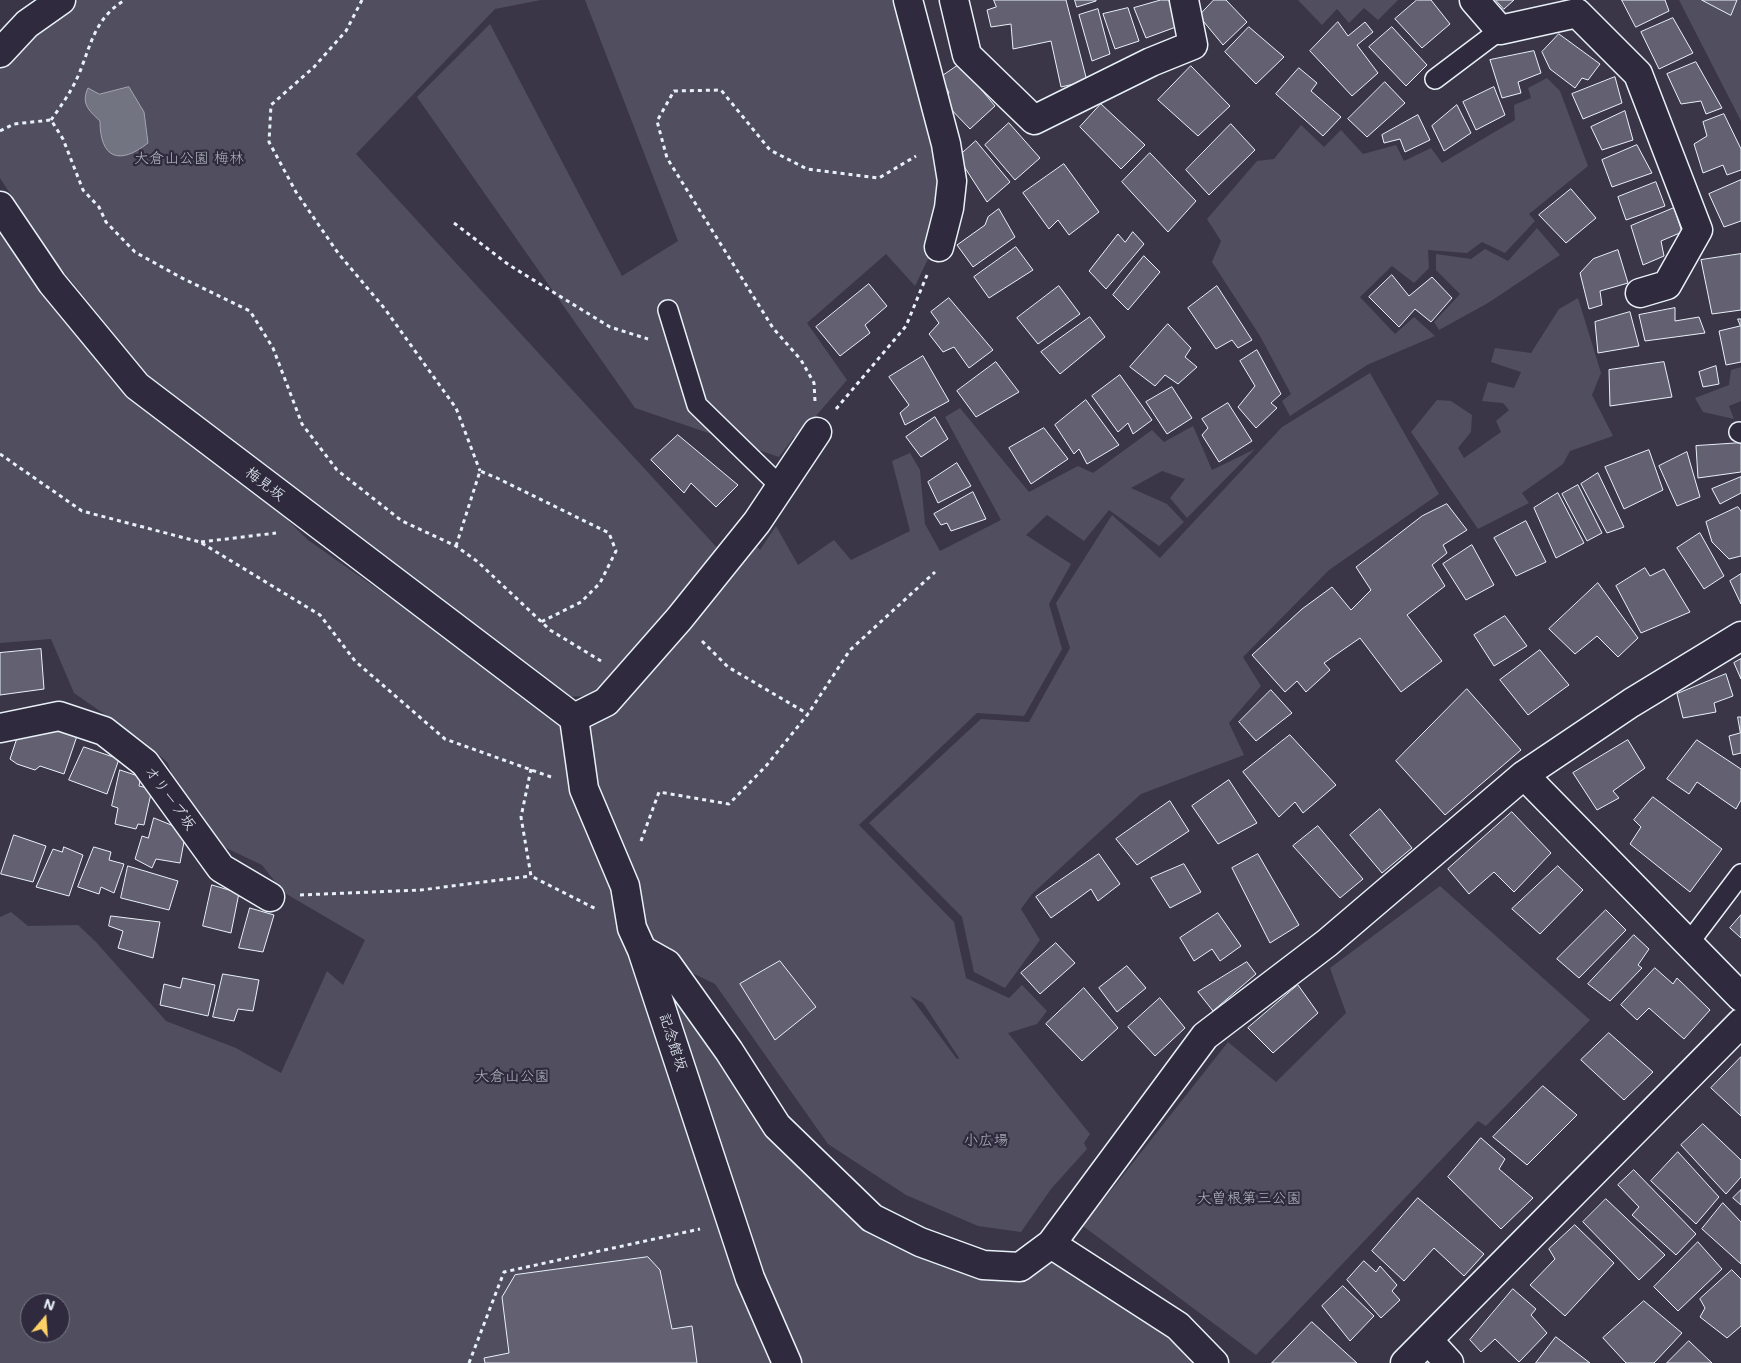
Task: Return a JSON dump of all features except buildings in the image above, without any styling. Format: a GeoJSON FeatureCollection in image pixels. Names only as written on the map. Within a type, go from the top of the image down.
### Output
{"type":"FeatureCollection","features":[{"type":"Feature","properties":{"kind":"street"},"geometry":{"type":"LineString","coordinates":[[0,53],[27,24],[61,0]]}},
{"type":"Feature","properties":{"kind":"street"},"geometry":{"type":"LineString","coordinates":[[908,0],[946,144],[952,181],[949,208],[939,247]]}},
{"type":"Feature","properties":{"kind":"street"},"geometry":{"type":"LineString","coordinates":[[954,0],[967,55],[1034,120],[1151,62],[1193,44],[1184,0]]}},
{"type":"Feature","properties":{"kind":"street"},"geometry":{"type":"LineString","coordinates":[[1474,0],[1500,30],[1577,13],[1638,74],[1698,230],[1667,285],[1640,293]]}},
{"type":"Feature","properties":{"kind":"street","name":"梅見坂"},"geometry":{"type":"LineString","coordinates":[[0,206],[52,283],[137,386],[574,718]]}},
{"type":"Feature","properties":{"kind":"street"},"geometry":{"type":"LineString","coordinates":[[574,718],[606,702],[679,619],[757,522],[817,432]]}},
{"type":"Feature","properties":{"kind":"street"},"geometry":{"type":"LineString","coordinates":[[637,939],[667,964],[729,1051],[777,1126],[872,1218],[920,1242],[983,1265],[1020,1267],[1051,1244],[1204,1036],[1327,942],[1524,775],[1631,703],[1741,636]]}},
{"type":"Feature","properties":{"kind":"street","name":"オリーブ坂"},"geometry":{"type":"LineString","coordinates":[[0,728],[59,716],[104,731],[145,763],[221,868],[270,897]]}},
{"type":"Feature","properties":{"kind":"street","name":"記念館坂"},"geometry":{"type":"LineString","coordinates":[[574,718],[584,789],[626,886],[637,939],[750,1278],[787,1363]]}},
{"type":"Feature","properties":{"kind":"street"},"geometry":{"type":"LineString","coordinates":[[1524,775],[1741,997]]}},
{"type":"Feature","properties":{"kind":"street"},"geometry":{"type":"LineString","coordinates":[[1405,1363],[1741,1022]]}},
{"type":"Feature","properties":{"kind":"street"},"geometry":{"type":"LineString","coordinates":[[1051,1244],[1178,1326],[1214,1363]]}},
{"type":"Feature","properties":{"kind":"street"},"geometry":{"type":"LineString","coordinates":[[1428,1340],[1449,1363]]}},
{"type":"Feature","properties":{"kind":"lane"},"geometry":{"type":"LineString","coordinates":[[1435,79],[1500,30]]}},
{"type":"Feature","properties":{"kind":"lane"},"geometry":{"type":"LineString","coordinates":[[668,310],[697,405],[780,486]]}},
{"type":"Feature","properties":{"kind":"lane"},"geometry":{"type":"LineString","coordinates":[[1688,944],[1741,874]]}},
{"type":"Feature","properties":{"kind":"path"},"geometry":{"type":"LineString","coordinates":[[51,120],[73,87],[92,35],[116,5],[125,0]]}},
{"type":"Feature","properties":{"kind":"path"},"geometry":{"type":"LineString","coordinates":[[362,0],[346,31],[314,67],[270,105],[269,142],[296,192],[338,253],[385,308],[456,408],[480,472],[456,546]]}},
{"type":"Feature","properties":{"kind":"path"},"geometry":{"type":"LineString","coordinates":[[817,432],[814,383],[801,360],[773,328],[667,158],[657,121],[674,91],[721,90],[770,150],[807,169],[879,178],[915,157],[921,150]]}},
{"type":"Feature","properties":{"kind":"path"},"geometry":{"type":"LineString","coordinates":[[0,132],[14,124],[51,120]]}},
{"type":"Feature","properties":{"kind":"path"},"geometry":{"type":"LineString","coordinates":[[51,120],[64,139],[83,190],[99,207],[106,222],[135,252],[180,277],[250,311],[273,348],[302,424],[337,470],[402,521],[456,546],[478,562],[550,630],[628,677]]}},
{"type":"Feature","properties":{"kind":"path"},"geometry":{"type":"LineString","coordinates":[[454,223],[509,265],[610,326],[680,350]]}},
{"type":"Feature","properties":{"kind":"path"},"geometry":{"type":"LineString","coordinates":[[817,432],[906,326],[939,247]]}},
{"type":"Feature","properties":{"kind":"path"},"geometry":{"type":"LineString","coordinates":[[0,454],[82,511],[200,542],[320,616],[355,662],[445,739],[584,789]]}},
{"type":"Feature","properties":{"kind":"path"},"geometry":{"type":"LineString","coordinates":[[480,472],[497,478],[609,533],[616,552],[600,583],[580,602],[541,622]]}},
{"type":"Feature","properties":{"kind":"path"},"geometry":{"type":"LineString","coordinates":[[200,542],[264,533],[326,530]]}},
{"type":"Feature","properties":{"kind":"path"},"geometry":{"type":"LineString","coordinates":[[626,886],[659,792],[729,804],[766,766],[808,714],[850,650],[934,572]]}},
{"type":"Feature","properties":{"kind":"path"},"geometry":{"type":"LineString","coordinates":[[679,619],[728,667],[808,714]]}},
{"type":"Feature","properties":{"kind":"path"},"geometry":{"type":"LineString","coordinates":[[531,769],[521,817],[531,876]]}},
{"type":"Feature","properties":{"kind":"path"},"geometry":{"type":"LineString","coordinates":[[270,897],[421,890],[531,876],[637,939]]}},
{"type":"Feature","properties":{"kind":"path"},"geometry":{"type":"LineString","coordinates":[[469,1363],[504,1272],[732,1221]]}},
{"type":"Feature","properties":{"kind":"green space","name":"大倉山公園 梅林"},"geometry":{"type":"Polygon","coordinates":[[[78,0],[541,0],[495,9],[356,154],[720,551],[605,695],[565,697],[155,384],[50,255],[0,178],[0,68],[32,34],[78,0]]]}},
{"type":"Feature","properties":{"kind":"green space"},"geometry":{"type":"Polygon","coordinates":[[[585,0],[900,0],[944,185],[939,236],[915,286],[886,254],[807,323],[847,380],[796,439],[794,437],[779,457],[635,408],[417,97],[490,24],[622,276],[678,241],[585,0]]]}},
{"type":"Feature","properties":{"kind":"green space"},"geometry":{"type":"Polygon","coordinates":[[[1298,0],[1398,0],[1378,20],[1364,8],[1349,23],[1337,9],[1322,25],[1298,0]]]}},
{"type":"Feature","properties":{"kind":"green space"},"geometry":{"type":"Polygon","coordinates":[[[1679,0],[1741,0],[1741,121],[1679,0]]]}},
{"type":"Feature","properties":{"kind":"green space"},"geometry":{"type":"Polygon","coordinates":[[[1547,78],[1560,91],[1588,166],[1529,214],[1535,221],[1505,253],[1482,242],[1467,253],[1428,250],[1429,268],[1414,283],[1392,266],[1360,297],[1395,334],[1414,317],[1435,336],[1367,365],[1290,416],[1282,401],[1291,394],[1260,336],[1212,262],[1221,241],[1207,219],[1257,161],[1274,159],[1301,125],[1324,147],[1341,130],[1363,154],[1396,145],[1404,161],[1431,148],[1442,163],[1515,120],[1514,105],[1531,98],[1528,88],[1547,78]]]}},
{"type":"Feature","properties":{"kind":"green space"},"geometry":{"type":"Polygon","coordinates":[[[1537,228],[1560,255],[1488,303],[1439,330],[1434,322],[1460,294],[1436,270],[1436,254],[1471,259],[1485,249],[1508,261],[1537,228]]]}},
{"type":"Feature","properties":{"kind":"green space","name":"大倉山公園"},"geometry":{"type":"Polygon","coordinates":[[[0,229],[54,290],[308,540],[569,724],[754,543],[760,550],[776,526],[798,565],[834,540],[851,560],[910,531],[892,461],[910,453],[920,470],[925,524],[940,551],[1001,520],[945,417],[960,408],[1029,492],[1078,466],[1093,473],[1152,430],[1164,442],[1193,426],[1212,470],[1255,449],[1187,518],[1170,498],[1185,479],[1162,471],[1131,488],[1167,504],[1184,522],[1159,546],[1109,510],[1084,541],[1047,515],[1026,535],[1071,564],[1049,604],[1062,649],[1024,716],[977,713],[859,825],[954,922],[966,978],[1009,998],[1022,985],[1047,1011],[1037,1024],[1008,1033],[1090,1134],[1084,1143],[1087,1149],[1051,1189],[1021,1232],[978,1226],[906,1195],[828,1144],[715,984],[690,972],[687,1002],[755,1103],[876,1209],[950,1249],[1020,1259],[1039,1241],[1172,1335],[1198,1363],[0,1363],[0,917],[11,912],[28,926],[78,925],[96,942],[166,1021],[236,1048],[281,1073],[327,971],[343,985],[365,940],[283,892],[262,865],[209,840],[179,796],[168,763],[143,741],[74,693],[51,639],[0,643],[0,229]],[[910,996],[957,1059],[959,1058],[923,1003],[910,996]]]}},
{"type":"Feature","properties":{"kind":"green space"},"geometry":{"type":"Polygon","coordinates":[[[1578,298],[1601,373],[1592,395],[1613,436],[1570,451],[1563,464],[1522,493],[1529,503],[1478,529],[1411,432],[1437,400],[1451,401],[1472,415],[1471,432],[1458,448],[1464,458],[1501,432],[1496,421],[1509,410],[1503,403],[1482,401],[1488,382],[1514,388],[1521,372],[1491,362],[1495,348],[1531,353],[1559,309],[1578,298]]]}},
{"type":"Feature","properties":{"kind":"green space"},"geometry":{"type":"Polygon","coordinates":[[[1741,367],[1741,401],[1729,406],[1734,419],[1703,412],[1695,398],[1729,385],[1731,370],[1741,367]]]}},
{"type":"Feature","properties":{"kind":"green space"},"geometry":{"type":"Polygon","coordinates":[[[1370,373],[1439,494],[1329,570],[1243,657],[1261,686],[1229,723],[1244,755],[1141,794],[1032,894],[1021,909],[1040,940],[1005,988],[974,972],[962,917],[869,823],[981,719],[1029,722],[1070,648],[1056,603],[1112,515],[1160,558],[1282,427],[1370,373]]]}},
{"type":"Feature","properties":{"kind":"green space","name":"大曽根第三公園"},"geometry":{"type":"Polygon","coordinates":[[[1440,886],[1590,1020],[1486,1126],[1478,1121],[1256,1355],[1083,1226],[1228,1042],[1276,1082],[1346,1013],[1330,968],[1440,886]]]}},
{"type":"Feature","properties":{"kind":"water"},"geometry":{"type":"Polygon","coordinates":[[[129,87],[144,112],[148,143],[138,150],[120,156],[113,154],[103,143],[100,121],[89,110],[85,98],[88,88],[99,94],[129,87]]]}},
{"type":"Feature","properties":{"kind":"park label","name":"小広場"},"geometry":{"type":"Point","coordinates":[986,1140]}}]}
